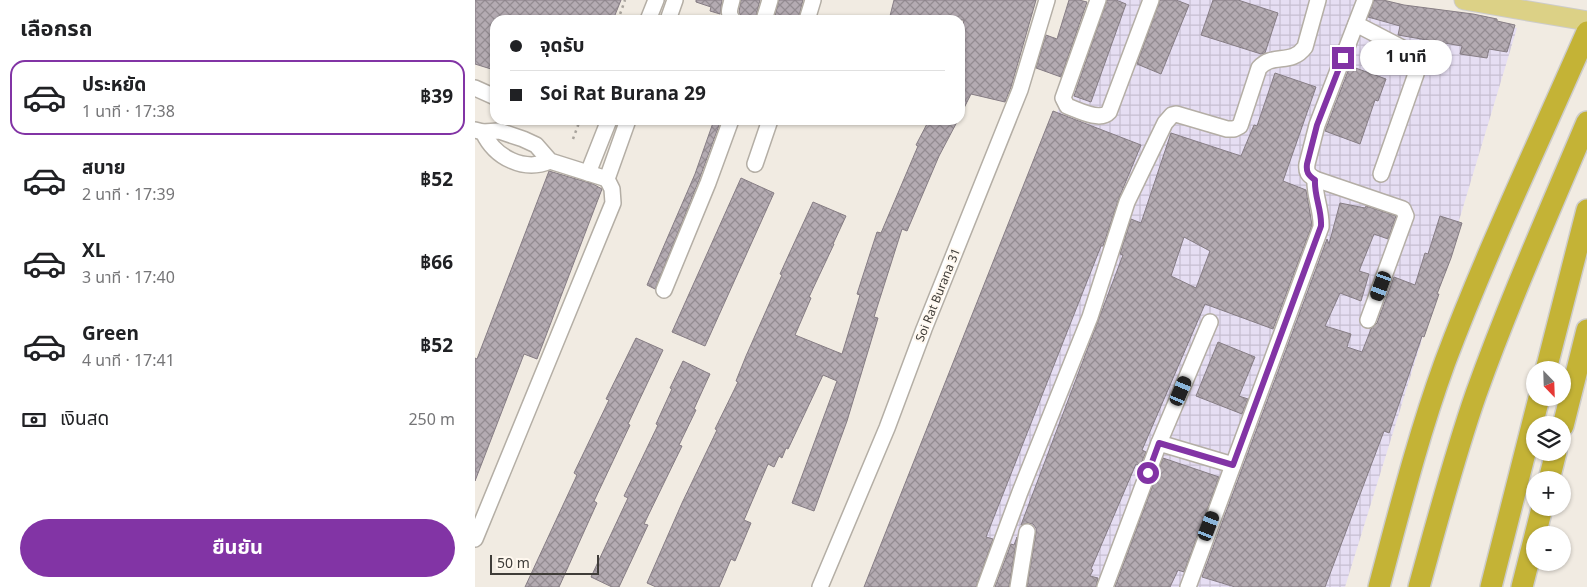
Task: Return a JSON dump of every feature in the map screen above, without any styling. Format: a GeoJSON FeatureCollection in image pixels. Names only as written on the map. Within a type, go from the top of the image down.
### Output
{"type":"FeatureCollection","features":[{"type":"Feature","properties":{"kind":"highway"},"geometry":{"type":"LineString","coordinates":[[1379,587],[1411,465],[1445,363],[1476,286],[1587,32]]}},
{"type":"Feature","properties":{"kind":"highway"},"geometry":{"type":"LineString","coordinates":[[1419,587],[1450,474],[1480,384],[1510,306],[1587,122]]}},
{"type":"Feature","properties":{"kind":"highway"},"geometry":{"type":"LineString","coordinates":[[1548,361],[1587,210]]}},
{"type":"Feature","properties":{"kind":"highway"},"geometry":{"type":"LineString","coordinates":[[1566,416],[1587,330]]}},
{"type":"Feature","properties":{"kind":"highway"},"geometry":{"type":"LineString","coordinates":[[1491,587],[1537,406]]}},
{"type":"Feature","properties":{"kind":"highway"},"geometry":{"type":"LineString","coordinates":[[1521,587],[1540,516]]}},
{"type":"Feature","properties":{"kind":"main road"},"geometry":{"type":"LineString","coordinates":[[1464,0],[1587,21]]}},
{"type":"Feature","properties":{"kind":"street"},"geometry":{"type":"LineString","coordinates":[[650,15],[656,0]]}},
{"type":"Feature","properties":{"kind":"street"},"geometry":{"type":"LineString","coordinates":[[669,15],[675,0]]}},
{"type":"Feature","properties":{"kind":"street"},"geometry":{"type":"LineString","coordinates":[[729,15],[732,0]]}},
{"type":"Feature","properties":{"kind":"street"},"geometry":{"type":"LineString","coordinates":[[766,15],[770,0]]}},
{"type":"Feature","properties":{"kind":"street"},"geometry":{"type":"LineString","coordinates":[[808,15],[813,0]]}},
{"type":"Feature","properties":{"kind":"street","name":"Soi Rat Burana 31"},"geometry":{"type":"LineString","coordinates":[[820,587],[887,428],[924,329],[1020,90],[1047,0]]}},
{"type":"Feature","properties":{"kind":"street"},"geometry":{"type":"LineString","coordinates":[[1098,0],[1063,98],[1067,106],[1100,116],[1107,115],[1109,112],[1151,0]]}},
{"type":"Feature","properties":{"kind":"street"},"geometry":{"type":"LineString","coordinates":[[985,587],[1020,492],[1090,317],[1127,202],[1165,123],[1171,115],[1177,114],[1227,129],[1234,129],[1240,126],[1259,68],[1264,62],[1293,57],[1300,53],[1305,47],[1318,0]]}},
{"type":"Feature","properties":{"kind":"street"},"geometry":{"type":"LineString","coordinates":[[1365,0],[1317,125],[1307,170],[1309,176],[1315,180],[1403,209],[1405,213],[1406,216],[1368,320]]}},
{"type":"Feature","properties":{"kind":"street"},"geometry":{"type":"LineString","coordinates":[[1356,24],[1412,53],[1418,62],[1416,74],[1381,174]]}},
{"type":"Feature","properties":{"kind":"street"},"geometry":{"type":"LineString","coordinates":[[475,88],[490,95]]}},
{"type":"Feature","properties":{"kind":"street"},"geometry":{"type":"LineString","coordinates":[[588,172],[607,125]]}},
{"type":"Feature","properties":{"kind":"street"},"geometry":{"type":"LineString","coordinates":[[475,539],[613,203],[612,190],[607,179],[626,125]]}},
{"type":"Feature","properties":{"kind":"street"},"geometry":{"type":"LineString","coordinates":[[664,290],[708,183],[729,125]]}},
{"type":"Feature","properties":{"kind":"street"},"geometry":{"type":"LineString","coordinates":[[755,164],[768,125]]}},
{"type":"Feature","properties":{"kind":"street"},"geometry":{"type":"LineString","coordinates":[[550,161],[540,165],[522,165],[498,153],[487,141],[487,128],[535,145],[550,161],[607,179]]}},
{"type":"Feature","properties":{"kind":"street"},"geometry":{"type":"LineString","coordinates":[[1188,587],[1321,226],[1322,215],[1314,187],[1315,180]]}},
{"type":"Feature","properties":{"kind":"street"},"geometry":{"type":"LineString","coordinates":[[1105,587],[1159,443],[1210,322]]}},
{"type":"Feature","properties":{"kind":"street"},"geometry":{"type":"LineString","coordinates":[[1159,443],[1233,465]]}},
{"type":"Feature","properties":{"kind":"street"},"geometry":{"type":"LineString","coordinates":[[1018,587],[1027,532]]}},
{"type":"Feature","properties":{"kind":"path"},"geometry":{"type":"LineString","coordinates":[[620,15],[625,0]]}},
{"type":"Feature","properties":{"kind":"path"},"geometry":{"type":"LineString","coordinates":[[573,139],[578,125]]}},
{"type":"Feature","properties":{"kind":"shaded area"},"geometry":{"type":"Polygon","coordinates":[[[1095,0],[1354,0],[1517,28],[1345,587],[869,587],[1058,110],[1095,0]]]}},
{"type":"Feature","properties":{"kind":"building"},"geometry":{"type":"Polygon","coordinates":[[[475,0],[621,0],[615,15],[490,15],[490,69],[475,64],[475,0]]]}},
{"type":"Feature","properties":{"kind":"building"},"geometry":{"type":"Polygon","coordinates":[[[696,0],[722,0],[720,14],[710,11],[711,7],[696,2],[696,0]]]}},
{"type":"Feature","properties":{"kind":"building"},"geometry":{"type":"Polygon","coordinates":[[[741,0],[760,0],[756,15],[740,15],[739,12],[741,0]]]}},
{"type":"Feature","properties":{"kind":"building"},"geometry":{"type":"Polygon","coordinates":[[[779,0],[803,0],[799,15],[775,15],[779,0]]]}},
{"type":"Feature","properties":{"kind":"building"},"geometry":{"type":"Polygon","coordinates":[[[894,0],[1036,0],[1005,102],[971,94],[965,106],[965,15],[890,15],[894,0]]]}},
{"type":"Feature","properties":{"kind":"building"},"geometry":{"type":"Polygon","coordinates":[[[1069,0],[1087,2],[1061,77],[1036,68],[1046,35],[1057,39],[1069,0]]]}},
{"type":"Feature","properties":{"kind":"building"},"geometry":{"type":"Polygon","coordinates":[[[1107,0],[1116,0],[1126,4],[1091,102],[1074,96],[1107,0]]]}},
{"type":"Feature","properties":{"kind":"building"},"geometry":{"type":"Polygon","coordinates":[[[1160,0],[1176,0],[1189,5],[1161,74],[1137,64],[1160,0]]]}},
{"type":"Feature","properties":{"kind":"building"},"geometry":{"type":"Polygon","coordinates":[[[1213,0],[1238,0],[1278,13],[1265,53],[1261,54],[1201,35],[1213,0]]]}},
{"type":"Feature","properties":{"kind":"building"},"geometry":{"type":"Polygon","coordinates":[[[1374,0],[1473,14],[1515,25],[1507,52],[1489,49],[1487,58],[1460,54],[1462,46],[1398,35],[1400,26],[1368,17],[1374,0]]]}},
{"type":"Feature","properties":{"kind":"building"},"geometry":{"type":"Polygon","coordinates":[[[1350,66],[1386,79],[1378,101],[1375,100],[1360,144],[1325,131],[1350,66]]]}},
{"type":"Feature","properties":{"kind":"building"},"geometry":{"type":"Polygon","coordinates":[[[1275,73],[1316,87],[1283,181],[1306,190],[1312,225],[1273,329],[1205,304],[1142,450],[1146,452],[1140,466],[1136,464],[1091,569],[1093,570],[1090,576],[1098,578],[1096,587],[1027,587],[1036,528],[1033,524],[1028,523],[1021,525],[1123,255],[1120,254],[1131,219],[1141,223],[1171,133],[1241,156],[1254,125],[1257,126],[1275,73]],[[1184,237],[1171,276],[1196,288],[1210,251],[1184,237]]]}},
{"type":"Feature","properties":{"kind":"building"},"geometry":{"type":"Polygon","coordinates":[[[1053,111],[1141,145],[1119,198],[1103,246],[1101,246],[986,537],[993,539],[976,587],[864,587],[1053,111]]]}},
{"type":"Feature","properties":{"kind":"building"},"geometry":{"type":"Polygon","coordinates":[[[712,125],[719,125],[655,289],[647,285],[695,174],[712,125]]]}},
{"type":"Feature","properties":{"kind":"building"},"geometry":{"type":"Polygon","coordinates":[[[926,125],[955,125],[939,156],[907,231],[902,229],[874,317],[878,318],[847,421],[814,511],[792,503],[837,381],[823,375],[788,449],[786,448],[782,458],[779,456],[774,467],[768,464],[744,520],[751,523],[735,561],[731,559],[719,587],[656,587],[647,583],[717,430],[715,429],[738,382],[736,381],[746,356],[782,275],[780,274],[813,202],[846,216],[809,297],[811,298],[795,335],[842,354],[860,295],[857,294],[877,232],[881,233],[918,146],[916,145],[926,125]]]}},
{"type":"Feature","properties":{"kind":"building"},"geometry":{"type":"Polygon","coordinates":[[[549,171],[593,184],[602,189],[537,359],[524,354],[475,481],[475,358],[477,359],[549,171]]]}},
{"type":"Feature","properties":{"kind":"building"},"geometry":{"type":"Polygon","coordinates":[[[741,178],[774,193],[705,346],[672,332],[741,178]]]}},
{"type":"Feature","properties":{"kind":"building"},"geometry":{"type":"Polygon","coordinates":[[[1340,203],[1365,208],[1366,206],[1396,216],[1388,239],[1374,234],[1359,271],[1369,274],[1361,301],[1340,293],[1325,326],[1351,334],[1347,347],[1362,352],[1371,329],[1377,323],[1394,277],[1415,285],[1425,253],[1428,254],[1440,216],[1462,223],[1437,294],[1439,294],[1424,337],[1422,336],[1389,433],[1384,431],[1325,587],[1235,587],[1202,577],[1327,239],[1329,244],[1340,203]]]}},
{"type":"Feature","properties":{"kind":"building"},"geometry":{"type":"Polygon","coordinates":[[[636,338],[663,350],[594,501],[597,503],[559,587],[525,587],[577,475],[574,473],[609,400],[606,399],[636,338]]]}},
{"type":"Feature","properties":{"kind":"building"},"geometry":{"type":"Polygon","coordinates":[[[1218,342],[1255,357],[1239,396],[1248,399],[1242,414],[1196,396],[1218,342]]]}},
{"type":"Feature","properties":{"kind":"building"},"geometry":{"type":"Polygon","coordinates":[[[683,361],[710,374],[694,409],[696,410],[679,445],[682,446],[644,524],[648,525],[619,587],[612,587],[591,577],[628,498],[624,496],[658,425],[656,424],[672,389],[670,388],[683,361]]]}},
{"type":"Feature","properties":{"kind":"building"},"geometry":{"type":"Polygon","coordinates":[[[1163,458],[1219,477],[1184,572],[1178,570],[1170,587],[1115,587],[1163,458]]]}},
{"type":"Feature","properties":{"kind":"building"},"geometry":{"type":"Polygon","coordinates":[[[1017,537],[1009,587],[995,587],[1011,544],[1014,545],[1017,537]]]}},
{"type":"Feature","properties":{"kind":"route"},"geometry":{"type":"LineString","coordinates":[[1148,473],[1159,443],[1233,465],[1321,226],[1322,215],[1314,187],[1315,180],[1309,176],[1307,164],[1317,125],[1343,58]]}}]}
